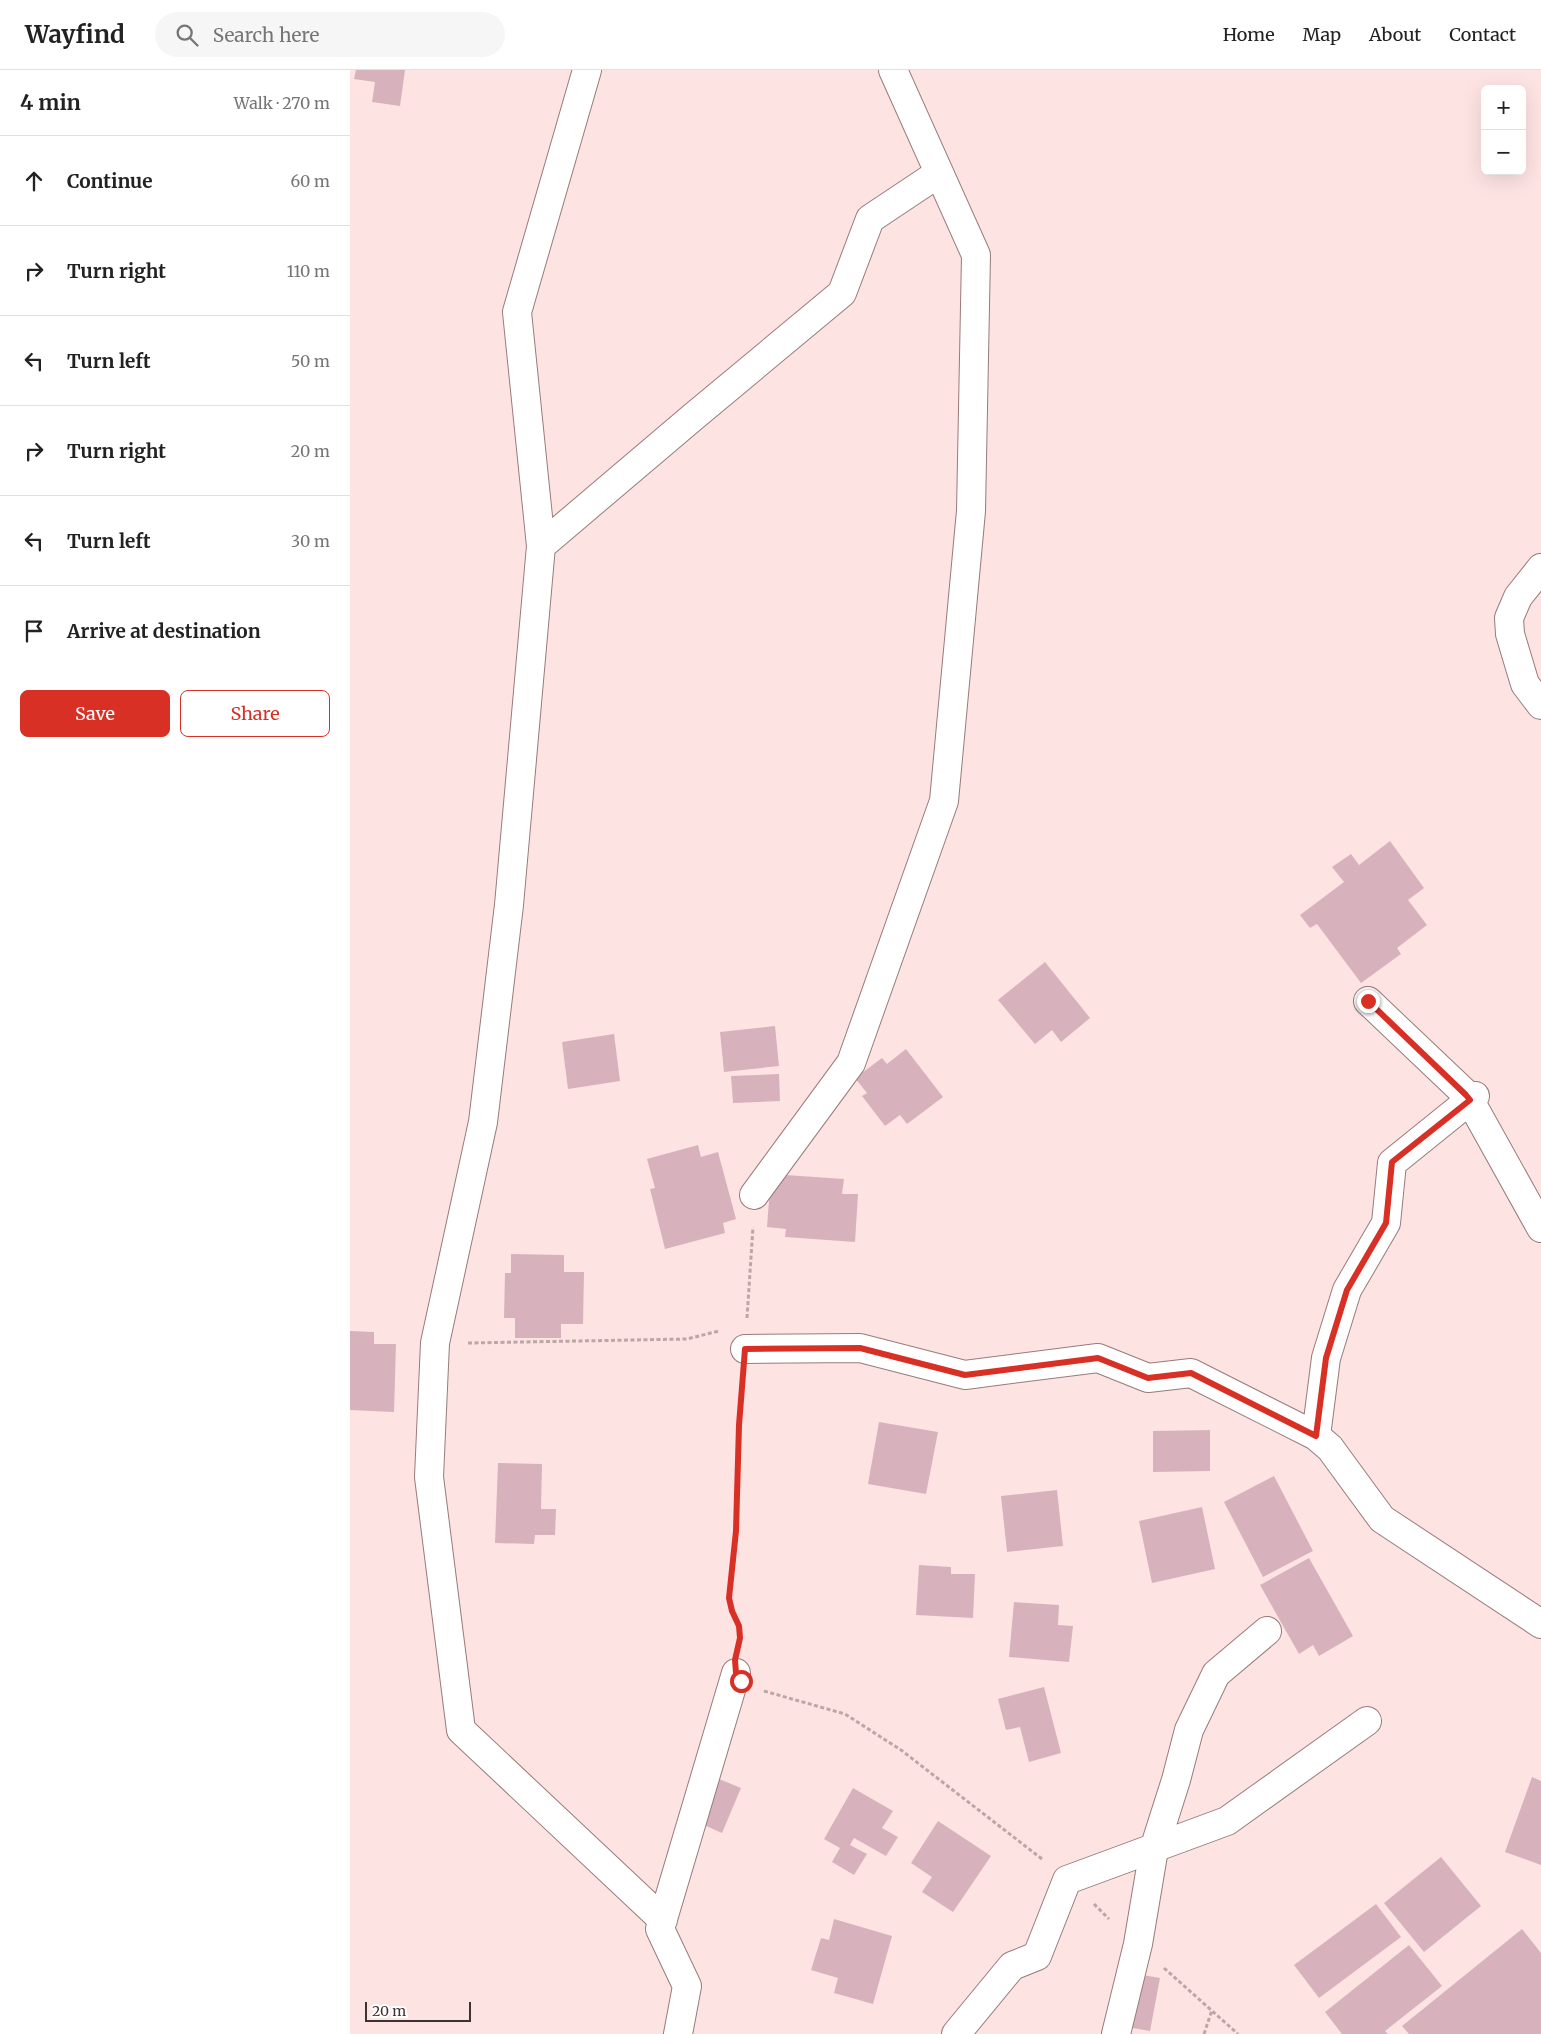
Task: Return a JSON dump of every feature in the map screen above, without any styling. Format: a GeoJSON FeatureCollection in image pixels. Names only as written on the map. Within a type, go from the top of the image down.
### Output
{"type":"FeatureCollection","features":[{"type":"Feature","properties":{"kind":"street"},"geometry":{"type":"LineString","coordinates":[[587,70],[517,312],[541,546],[509,905],[483,1122],[435,1344],[429,1477],[461,1730],[663,1920]]}},
{"type":"Feature","properties":{"kind":"street"},"geometry":{"type":"LineString","coordinates":[[754,1195],[851,1063],[944,801],[970,511],[976,255],[893,70]]}},
{"type":"Feature","properties":{"kind":"street"},"geometry":{"type":"LineString","coordinates":[[541,546],[700,410],[842,294],[870,219],[939,172]]}},
{"type":"Feature","properties":{"kind":"street"},"geometry":{"type":"LineString","coordinates":[[1541,568],[1518,597],[1509,618],[1510,634],[1525,684],[1541,705]]}},
{"type":"Feature","properties":{"kind":"street"},"geometry":{"type":"LineString","coordinates":[[1368,1001],[1466,1095],[1472,1098],[1541,1228]]}},
{"type":"Feature","properties":{"kind":"street"},"geometry":{"type":"LineString","coordinates":[[1316,1436],[1326,1358],[1347,1290],[1386,1223],[1392,1162],[1472,1098]]}},
{"type":"Feature","properties":{"kind":"street"},"geometry":{"type":"LineString","coordinates":[[745,1349],[860,1348],[965,1375],[1098,1358],[1148,1378],[1191,1373],[1316,1436],[1330,1448],[1382,1519],[1541,1624]]}},
{"type":"Feature","properties":{"kind":"street"},"geometry":{"type":"LineString","coordinates":[[1116,2034],[1138,1944],[1154,1849],[1176,1780],[1189,1730],[1216,1674],[1267,1631]]}},
{"type":"Feature","properties":{"kind":"street"},"geometry":{"type":"LineString","coordinates":[[678,2034],[687,1986],[660,1929],[736,1673]]}},
{"type":"Feature","properties":{"kind":"street"},"geometry":{"type":"LineString","coordinates":[[956,2034],[1012,1966],[1037,1956],[1067,1880],[1227,1821],[1367,1721]]}},
{"type":"Feature","properties":{"kind":"path"},"geometry":{"type":"LineString","coordinates":[[754,1195],[739,1425],[736,1531],[729,1598],[732,1611],[739,1626],[740,1638],[735,1660],[736,1673],[741,1681],[759,1689],[845,1714],[900,1750],[1047,1862],[1238,2034]]}},
{"type":"Feature","properties":{"kind":"path"},"geometry":{"type":"LineString","coordinates":[[435,1344],[686,1339],[720,1331]]}},
{"type":"Feature","properties":{"kind":"path"},"geometry":{"type":"LineString","coordinates":[[1204,2034],[1212,2010]]}},
{"type":"Feature","properties":{"kind":"building"},"geometry":{"type":"Polygon","coordinates":[[[356,70],[405,70],[400,106],[372,102],[375,82],[354,79],[356,70]]]}},
{"type":"Feature","properties":{"kind":"building"},"geometry":{"type":"Polygon","coordinates":[[[1390,841],[1424,888],[1408,900],[1427,925],[1397,948],[1401,954],[1361,983],[1317,924],[1310,928],[1300,915],[1344,882],[1332,867],[1351,854],[1359,865],[1390,841]]]}},
{"type":"Feature","properties":{"kind":"building"},"geometry":{"type":"Polygon","coordinates":[[[1045,962],[1090,1018],[1061,1042],[1052,1030],[1035,1044],[998,1000],[1045,962]]]}},
{"type":"Feature","properties":{"kind":"building"},"geometry":{"type":"Polygon","coordinates":[[[775,1026],[779,1066],[724,1072],[720,1032],[775,1026]]]}},
{"type":"Feature","properties":{"kind":"building"},"geometry":{"type":"Polygon","coordinates":[[[614,1034],[620,1081],[568,1089],[562,1042],[614,1034]]]}},
{"type":"Feature","properties":{"kind":"building"},"geometry":{"type":"Polygon","coordinates":[[[906,1049],[943,1097],[907,1124],[900,1115],[885,1126],[862,1096],[867,1093],[855,1078],[882,1058],[887,1064],[906,1049]]]}},
{"type":"Feature","properties":{"kind":"building"},"geometry":{"type":"Polygon","coordinates":[[[779,1074],[780,1101],[733,1103],[731,1076],[779,1074]]]}},
{"type":"Feature","properties":{"kind":"building"},"geometry":{"type":"Polygon","coordinates":[[[698,1145],[701,1157],[718,1152],[736,1219],[723,1223],[725,1233],[665,1249],[650,1189],[655,1188],[647,1159],[698,1145]]]}},
{"type":"Feature","properties":{"kind":"building"},"geometry":{"type":"Polygon","coordinates":[[[771,1174],[844,1179],[842,1194],[858,1194],[855,1242],[785,1237],[786,1229],[767,1227],[771,1174]]]}},
{"type":"Feature","properties":{"kind":"building"},"geometry":{"type":"Polygon","coordinates":[[[511,1254],[564,1255],[564,1272],[584,1272],[583,1324],[561,1324],[561,1338],[515,1338],[515,1318],[504,1318],[505,1273],[511,1273],[511,1254]]]}},
{"type":"Feature","properties":{"kind":"building"},"geometry":{"type":"Polygon","coordinates":[[[350,1331],[374,1332],[374,1344],[396,1344],[394,1412],[350,1410],[350,1331]]]}},
{"type":"Feature","properties":{"kind":"building"},"geometry":{"type":"Polygon","coordinates":[[[879,1422],[938,1432],[926,1494],[868,1484],[879,1422]]]}},
{"type":"Feature","properties":{"kind":"building"},"geometry":{"type":"Polygon","coordinates":[[[1210,1430],[1210,1471],[1153,1472],[1153,1431],[1210,1430]]]}},
{"type":"Feature","properties":{"kind":"building"},"geometry":{"type":"Polygon","coordinates":[[[498,1463],[542,1464],[541,1509],[556,1509],[555,1535],[535,1535],[534,1544],[495,1543],[498,1463]]]}},
{"type":"Feature","properties":{"kind":"building"},"geometry":{"type":"Polygon","coordinates":[[[1274,1476],[1313,1551],[1263,1577],[1224,1502],[1274,1476]]]}},
{"type":"Feature","properties":{"kind":"building"},"geometry":{"type":"Polygon","coordinates":[[[1057,1490],[1063,1546],[1007,1552],[1001,1496],[1057,1490]]]}},
{"type":"Feature","properties":{"kind":"building"},"geometry":{"type":"Polygon","coordinates":[[[1202,1507],[1215,1569],[1152,1583],[1139,1521],[1202,1507]]]}},
{"type":"Feature","properties":{"kind":"building"},"geometry":{"type":"Polygon","coordinates":[[[1309,1558],[1353,1636],[1319,1656],[1313,1645],[1299,1654],[1260,1585],[1309,1558]]]}},
{"type":"Feature","properties":{"kind":"building"},"geometry":{"type":"Polygon","coordinates":[[[919,1565],[951,1567],[951,1574],[975,1574],[973,1618],[916,1615],[919,1565]]]}},
{"type":"Feature","properties":{"kind":"building"},"geometry":{"type":"Polygon","coordinates":[[[1014,1602],[1059,1605],[1058,1625],[1073,1626],[1069,1662],[1009,1657],[1014,1602]]]}},
{"type":"Feature","properties":{"kind":"building"},"geometry":{"type":"Polygon","coordinates":[[[1044,1687],[1061,1753],[1029,1762],[1020,1727],[1006,1730],[998,1699],[1044,1687]]]}},
{"type":"Feature","properties":{"kind":"building"},"geometry":{"type":"Polygon","coordinates":[[[714,1777],[741,1788],[722,1833],[695,1821],[714,1777]]]}},
{"type":"Feature","properties":{"kind":"building"},"geometry":{"type":"Polygon","coordinates":[[[1532,1777],[1541,1781],[1541,1865],[1505,1852],[1532,1777]]]}},
{"type":"Feature","properties":{"kind":"building"},"geometry":{"type":"Polygon","coordinates":[[[853,1788],[893,1811],[882,1828],[898,1837],[886,1856],[854,1838],[850,1845],[867,1854],[854,1875],[832,1862],[840,1848],[824,1839],[853,1788]]]}},
{"type":"Feature","properties":{"kind":"building"},"geometry":{"type":"Polygon","coordinates":[[[938,1821],[991,1856],[953,1912],[922,1892],[932,1877],[911,1863],[938,1821]]]}},
{"type":"Feature","properties":{"kind":"building"},"geometry":{"type":"Polygon","coordinates":[[[1441,1857],[1481,1906],[1424,1952],[1384,1903],[1441,1857]]]}},
{"type":"Feature","properties":{"kind":"building"},"geometry":{"type":"Polygon","coordinates":[[[1376,1904],[1401,1937],[1319,1998],[1294,1965],[1376,1904]]]}},
{"type":"Feature","properties":{"kind":"building"},"geometry":{"type":"Polygon","coordinates":[[[834,1919],[892,1936],[873,2004],[834,1993],[838,1978],[811,1970],[821,1938],[829,1940],[834,1919]]]}},
{"type":"Feature","properties":{"kind":"building"},"geometry":{"type":"Polygon","coordinates":[[[1522,1929],[1541,1953],[1541,2034],[1409,2034],[1402,2026],[1522,1929]]]}},
{"type":"Feature","properties":{"kind":"building"},"geometry":{"type":"Polygon","coordinates":[[[1409,1945],[1442,1986],[1385,2031],[1388,2034],[1342,2034],[1325,2012],[1409,1945]]]}},
{"type":"Feature","properties":{"kind":"building"},"geometry":{"type":"Polygon","coordinates":[[[1137,1974],[1160,1978],[1150,2031],[1127,2027],[1137,1974]]]}},
{"type":"Feature","properties":{"kind":"route"},"geometry":{"type":"LineString","coordinates":[[741,1681],[736,1673],[735,1660],[740,1638],[739,1626],[732,1611],[729,1598],[736,1531],[739,1425],[745,1349],[860,1348],[965,1375],[1098,1358],[1148,1378],[1191,1373],[1316,1436],[1326,1358],[1347,1290],[1386,1223],[1392,1162],[1470,1100],[1368,1001]]}}]}
